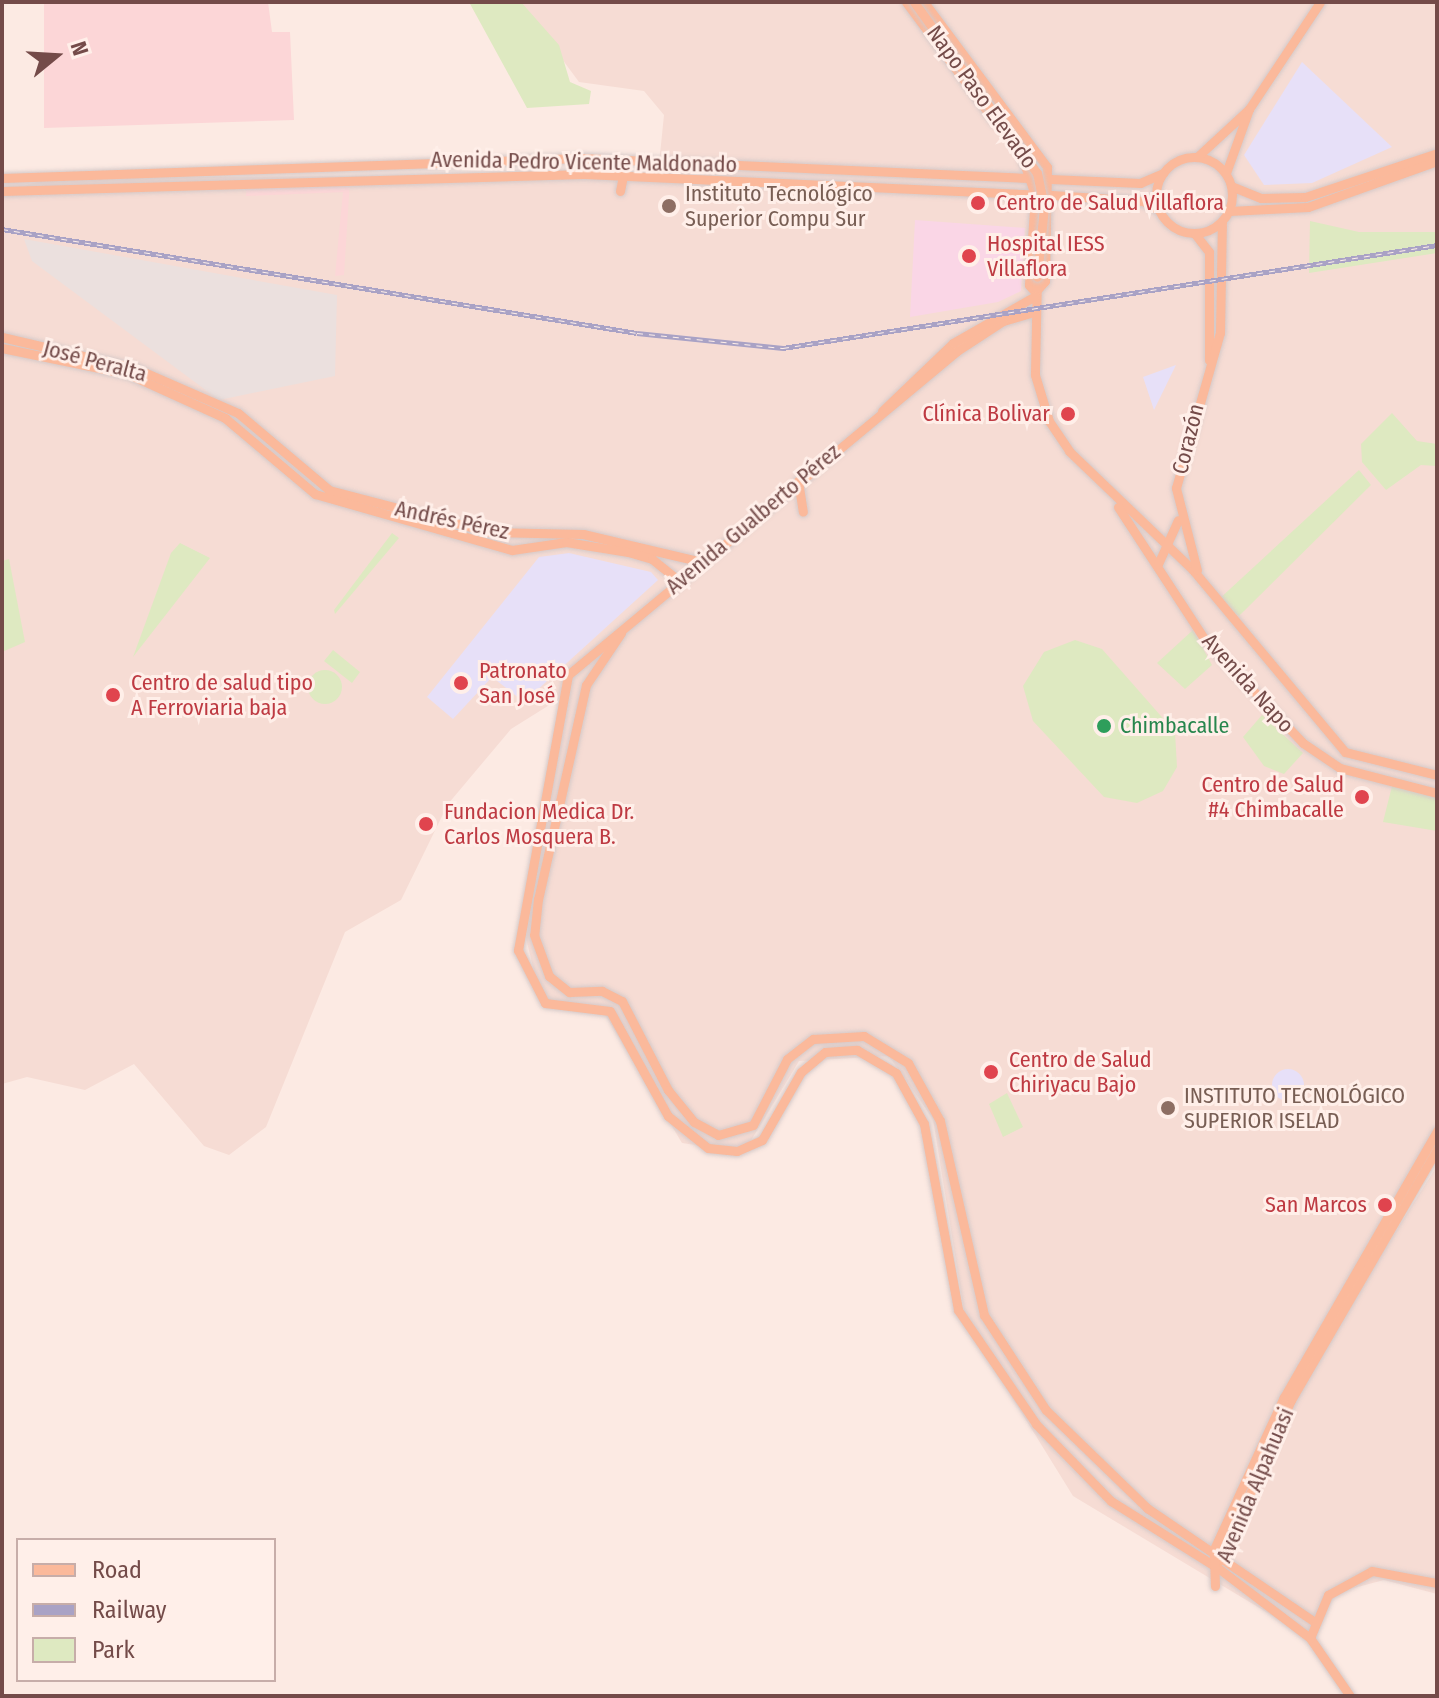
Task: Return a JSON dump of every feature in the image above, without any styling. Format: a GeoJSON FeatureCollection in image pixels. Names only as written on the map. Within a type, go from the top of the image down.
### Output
{"type":"FeatureCollection","features":[{"type":"Feature","properties":{"kind":"main road"},"geometry":{"type":"LineString","coordinates":[[906,2],[1044,194]]}},
{"type":"Feature","properties":{"kind":"main road","name":"Napo Paso Elevado"},"geometry":{"type":"LineString","coordinates":[[914,2],[1026,152],[1044,194],[1033,291]]}},
{"type":"Feature","properties":{"kind":"main road"},"geometry":{"type":"LineString","coordinates":[[924,2],[1041,155],[1050,179],[1044,194]]}},
{"type":"Feature","properties":{"kind":"main road"},"geometry":{"type":"LineString","coordinates":[[1197,157],[1226,173],[1231,186],[1229,211],[1222,222],[1195,234],[1170,225],[1159,210],[1163,173],[1197,157],[1249,109],[1320,2]]}},
{"type":"Feature","properties":{"kind":"main road"},"geometry":{"type":"LineString","coordinates":[[1226,173],[1249,109]]}},
{"type":"Feature","properties":{"kind":"main road"},"geometry":{"type":"LineString","coordinates":[[1231,186],[1261,198],[1305,197],[1437,153]]}},
{"type":"Feature","properties":{"kind":"main road","name":"Avenida Pedro Vicente Maldonado"},"geometry":{"type":"LineString","coordinates":[[2,178],[581,158],[1140,183],[1163,173]]}},
{"type":"Feature","properties":{"kind":"main road"},"geometry":{"type":"LineString","coordinates":[[1229,211],[1308,207],[1437,161]]}},
{"type":"Feature","properties":{"kind":"main road"},"geometry":{"type":"LineString","coordinates":[[620,191],[623,175]]}},
{"type":"Feature","properties":{"kind":"main road","name":"Avenida Pedro Vicente Maldonado"},"geometry":{"type":"LineString","coordinates":[[2,191],[623,175],[1044,194],[1143,201],[1159,210]]}},
{"type":"Feature","properties":{"kind":"main road","name":"Avenida Napo"},"geometry":{"type":"LineString","coordinates":[[1033,291],[1045,281],[1044,194]]}},
{"type":"Feature","properties":{"kind":"main road","name":"Avenida Napo"},"geometry":{"type":"LineString","coordinates":[[1044,194],[1033,291],[1035,375],[1049,421],[1115,501],[1205,640],[1316,754],[1389,785],[1437,793]]}},
{"type":"Feature","properties":{"kind":"main road","name":"Corazón"},"geometry":{"type":"LineString","coordinates":[[1158,564],[1169,550],[1178,519],[1177,476],[1209,360],[1220,333],[1222,222]]}},
{"type":"Feature","properties":{"kind":"main road","name":"Corazón"},"geometry":{"type":"LineString","coordinates":[[1195,234],[1209,252],[1209,360]]}},
{"type":"Feature","properties":{"kind":"main road","name":"Avenida Gualberto Pérez"},"geometry":{"type":"LineString","coordinates":[[882,411],[953,343],[1015,306],[1033,291]]}},
{"type":"Feature","properties":{"kind":"main road","name":"Avenida Gualberto Pérez"},"geometry":{"type":"LineString","coordinates":[[1034,312],[981,333],[882,411],[568,675],[516,937],[538,997],[555,1008],[610,1011],[677,1128],[712,1150],[746,1149],[766,1136],[801,1072],[825,1052],[857,1050],[896,1073],[926,1131],[958,1310],[1036,1424],[1082,1473],[1136,1520],[1214,1566]]}},
{"type":"Feature","properties":{"kind":"main road","name":"José Peralta"},"geometry":{"type":"LineString","coordinates":[[2,337],[135,368],[228,414]]}},
{"type":"Feature","properties":{"kind":"main road","name":"José Peralta"},"geometry":{"type":"LineString","coordinates":[[2,348],[128,374],[228,414]]}},
{"type":"Feature","properties":{"kind":"main road","name":"Andrés Pérez"},"geometry":{"type":"LineString","coordinates":[[228,414],[329,490],[490,532],[583,534],[702,562]]}},
{"type":"Feature","properties":{"kind":"main road","name":"Andrés Pérez"},"geometry":{"type":"LineString","coordinates":[[228,414],[315,494],[512,550],[566,542],[628,552],[652,559],[679,581]]}},
{"type":"Feature","properties":{"kind":"main road"},"geometry":{"type":"LineString","coordinates":[[798,481],[803,512]]}},
{"type":"Feature","properties":{"kind":"main road","name":"Avenida Napo"},"geometry":{"type":"LineString","coordinates":[[1115,501],[1202,580],[1345,752],[1437,775]]}},
{"type":"Feature","properties":{"kind":"main road","name":"Corazón"},"geometry":{"type":"LineString","coordinates":[[1178,519],[1202,580]]}},
{"type":"Feature","properties":{"kind":"main road","name":"Avenida Gualberto Pérez"},"geometry":{"type":"LineString","coordinates":[[624,629],[586,685],[538,899],[534,935],[549,976],[569,992],[602,991],[622,1001],[681,1109],[718,1135],[753,1125],[787,1059],[813,1039],[864,1036],[908,1063],[940,1119],[976,1290],[996,1338],[1069,1435],[1147,1508],[1218,1552]]}},
{"type":"Feature","properties":{"kind":"main road","name":"Avenida Alpahuasi"},"geometry":{"type":"LineString","coordinates":[[1214,1566],[1284,1397],[1437,1131]]}},
{"type":"Feature","properties":{"kind":"main road","name":"Avenida Alpahuasi"},"geometry":{"type":"LineString","coordinates":[[1218,1552],[1291,1400],[1437,1149]]}},
{"type":"Feature","properties":{"kind":"main road"},"geometry":{"type":"LineString","coordinates":[[1218,1552],[1315,1622]]}},
{"type":"Feature","properties":{"kind":"main road"},"geometry":{"type":"LineString","coordinates":[[1214,1566],[1310,1638],[1350,1696]]}},
{"type":"Feature","properties":{"kind":"main road"},"geometry":{"type":"LineString","coordinates":[[1310,1638],[1333,1589],[1359,1574],[1387,1571],[1437,1583]]}},
{"type":"Feature","properties":{"kind":"shaded area"},"geometry":{"type":"Polygon","coordinates":[[[44,2],[268,2],[272,32],[290,32],[294,120],[44,128],[44,2]]]}},
{"type":"Feature","properties":{"kind":"shaded area"},"geometry":{"type":"Polygon","coordinates":[[[520,2],[1437,2],[1437,1157],[1330,1335],[1437,1166],[1437,1594],[1384,1580],[1331,1594],[1308,1637],[1073,1496],[966,1323],[933,1119],[889,1056],[799,1061],[744,1152],[682,1143],[603,1011],[543,1008],[526,938],[567,694],[511,729],[448,804],[401,900],[345,932],[266,1127],[229,1155],[204,1146],[134,1064],[85,1090],[27,1077],[2,1084],[2,193],[50,178],[658,174],[664,115],[644,91],[579,82],[520,2]]]}},
{"type":"Feature","properties":{"kind":"shaded area"},"geometry":{"type":"Polygon","coordinates":[[[1302,62],[1392,147],[1312,183],[1264,185],[1244,155],[1302,62]]]}},
{"type":"Feature","properties":{"kind":"shaded area"},"geometry":{"type":"Polygon","coordinates":[[[350,180],[344,275],[335,276],[343,192],[246,196],[247,182],[350,180]]]}},
{"type":"Feature","properties":{"kind":"shaded area","name":"Hospital IESS Villaflora"},"geometry":{"type":"Polygon","coordinates":[[[915,220],[1025,228],[1021,291],[998,302],[910,317],[915,220]]]}},
{"type":"Feature","properties":{"kind":"shaded area"},"geometry":{"type":"Polygon","coordinates":[[[24,239],[337,295],[335,376],[219,400],[32,261],[24,239]]]}},
{"type":"Feature","properties":{"kind":"shaded area"},"geometry":{"type":"Polygon","coordinates":[[[1176,365],[1154,410],[1143,377],[1176,365]]]}},
{"type":"Feature","properties":{"kind":"shaded area"},"geometry":{"type":"Polygon","coordinates":[[[569,553],[651,572],[658,580],[524,702],[492,677],[453,719],[427,697],[539,557],[569,553]]]}},
{"type":"Feature","properties":{"kind":"shaded area"},"geometry":{"type":"Polygon","coordinates":[[[1288,1069],[1299,1074],[1304,1085],[1299,1096],[1288,1101],[1277,1096],[1272,1085],[1277,1074],[1288,1069]]]}},
{"type":"Feature","properties":{"kind":"green space"},"geometry":{"type":"Polygon","coordinates":[[[469,2],[521,2],[559,45],[570,82],[591,91],[589,104],[527,108],[469,2]]]}},
{"type":"Feature","properties":{"kind":"green space"},"geometry":{"type":"Polygon","coordinates":[[[1310,221],[1359,232],[1437,232],[1437,253],[1309,273],[1310,221]]]}},
{"type":"Feature","properties":{"kind":"green space"},"geometry":{"type":"Polygon","coordinates":[[[1392,413],[1417,441],[1437,444],[1437,466],[1421,465],[1386,490],[1362,462],[1361,444],[1392,413]]]}},
{"type":"Feature","properties":{"kind":"green space"},"geometry":{"type":"Polygon","coordinates":[[[1359,470],[1371,485],[1239,616],[1217,601],[1359,470]]]}},
{"type":"Feature","properties":{"kind":"green space"},"geometry":{"type":"Polygon","coordinates":[[[392,533],[399,538],[335,614],[334,610],[392,533]]]}},
{"type":"Feature","properties":{"kind":"green space"},"geometry":{"type":"Polygon","coordinates":[[[180,543],[210,558],[133,657],[171,553],[180,543]]]}},
{"type":"Feature","properties":{"kind":"green space"},"geometry":{"type":"Polygon","coordinates":[[[9,559],[25,642],[2,652],[2,561],[9,559]]]}},
{"type":"Feature","properties":{"kind":"green space"},"geometry":{"type":"Polygon","coordinates":[[[1193,630],[1212,665],[1185,689],[1157,663],[1193,630]]]}},
{"type":"Feature","properties":{"kind":"green space","name":"Chimbacalle"},"geometry":{"type":"Polygon","coordinates":[[[1075,640],[1102,649],[1175,732],[1177,767],[1163,791],[1137,803],[1104,797],[1033,721],[1023,686],[1044,652],[1075,640]]]}},
{"type":"Feature","properties":{"kind":"green space"},"geometry":{"type":"Polygon","coordinates":[[[333,650],[360,672],[352,683],[324,661],[333,650]]]}},
{"type":"Feature","properties":{"kind":"green space"},"geometry":{"type":"Polygon","coordinates":[[[325,670],[337,675],[342,687],[337,699],[325,704],[313,699],[308,687],[313,675],[325,670]]]}},
{"type":"Feature","properties":{"kind":"green space"},"geometry":{"type":"Polygon","coordinates":[[[1262,715],[1303,753],[1284,774],[1264,766],[1243,737],[1262,715]]]}},
{"type":"Feature","properties":{"kind":"green space"},"geometry":{"type":"Polygon","coordinates":[[[1392,786],[1437,794],[1437,831],[1383,822],[1392,786]]]}},
{"type":"Feature","properties":{"kind":"green space"},"geometry":{"type":"Polygon","coordinates":[[[1007,1093],[1023,1127],[1003,1137],[989,1104],[1007,1093]]]}},
{"type":"Feature","properties":{"kind":"railway"},"geometry":{"type":"LineString","coordinates":[[2,229],[637,333],[783,348],[1437,245]]}},
{"type":"Feature","properties":{"kind":"place","name":"Centro de Salud Villaflora"},"geometry":{"type":"Point","coordinates":[978,203]}},
{"type":"Feature","properties":{"kind":"place","name":"Instituto Tecnológico Superior Compu Sur"},"geometry":{"type":"Point","coordinates":[669,206]}},
{"type":"Feature","properties":{"kind":"place","name":"Hospital IESS Villaflora"},"geometry":{"type":"Point","coordinates":[969,256]}},
{"type":"Feature","properties":{"kind":"place","name":"Clínica Bolivar"},"geometry":{"type":"Point","coordinates":[1068,414]}},
{"type":"Feature","properties":{"kind":"place","name":"Patronato San José"},"geometry":{"type":"Point","coordinates":[461,683]}},
{"type":"Feature","properties":{"kind":"place","name":"Centro de salud tipo A Ferroviaria baja"},"geometry":{"type":"Point","coordinates":[113,695]}},
{"type":"Feature","properties":{"kind":"place","name":"Chimbacalle"},"geometry":{"type":"Point","coordinates":[1104,726]}},
{"type":"Feature","properties":{"kind":"place","name":"Centro de Salud #4 Chimbacalle"},"geometry":{"type":"Point","coordinates":[1362,797]}},
{"type":"Feature","properties":{"kind":"place","name":"Fundacion Medica Dr. Carlos Mosquera B."},"geometry":{"type":"Point","coordinates":[426,824]}},
{"type":"Feature","properties":{"kind":"place","name":"Centro de Salud Chiriyacu Bajo"},"geometry":{"type":"Point","coordinates":[991,1072]}},
{"type":"Feature","properties":{"kind":"place","name":"INSTITUTO TECNOLÓGICO SUPERIOR ISELAD"},"geometry":{"type":"Point","coordinates":[1168,1108]}},
{"type":"Feature","properties":{"kind":"place","name":"San Marcos"},"geometry":{"type":"Point","coordinates":[1385,1205]}}]}
